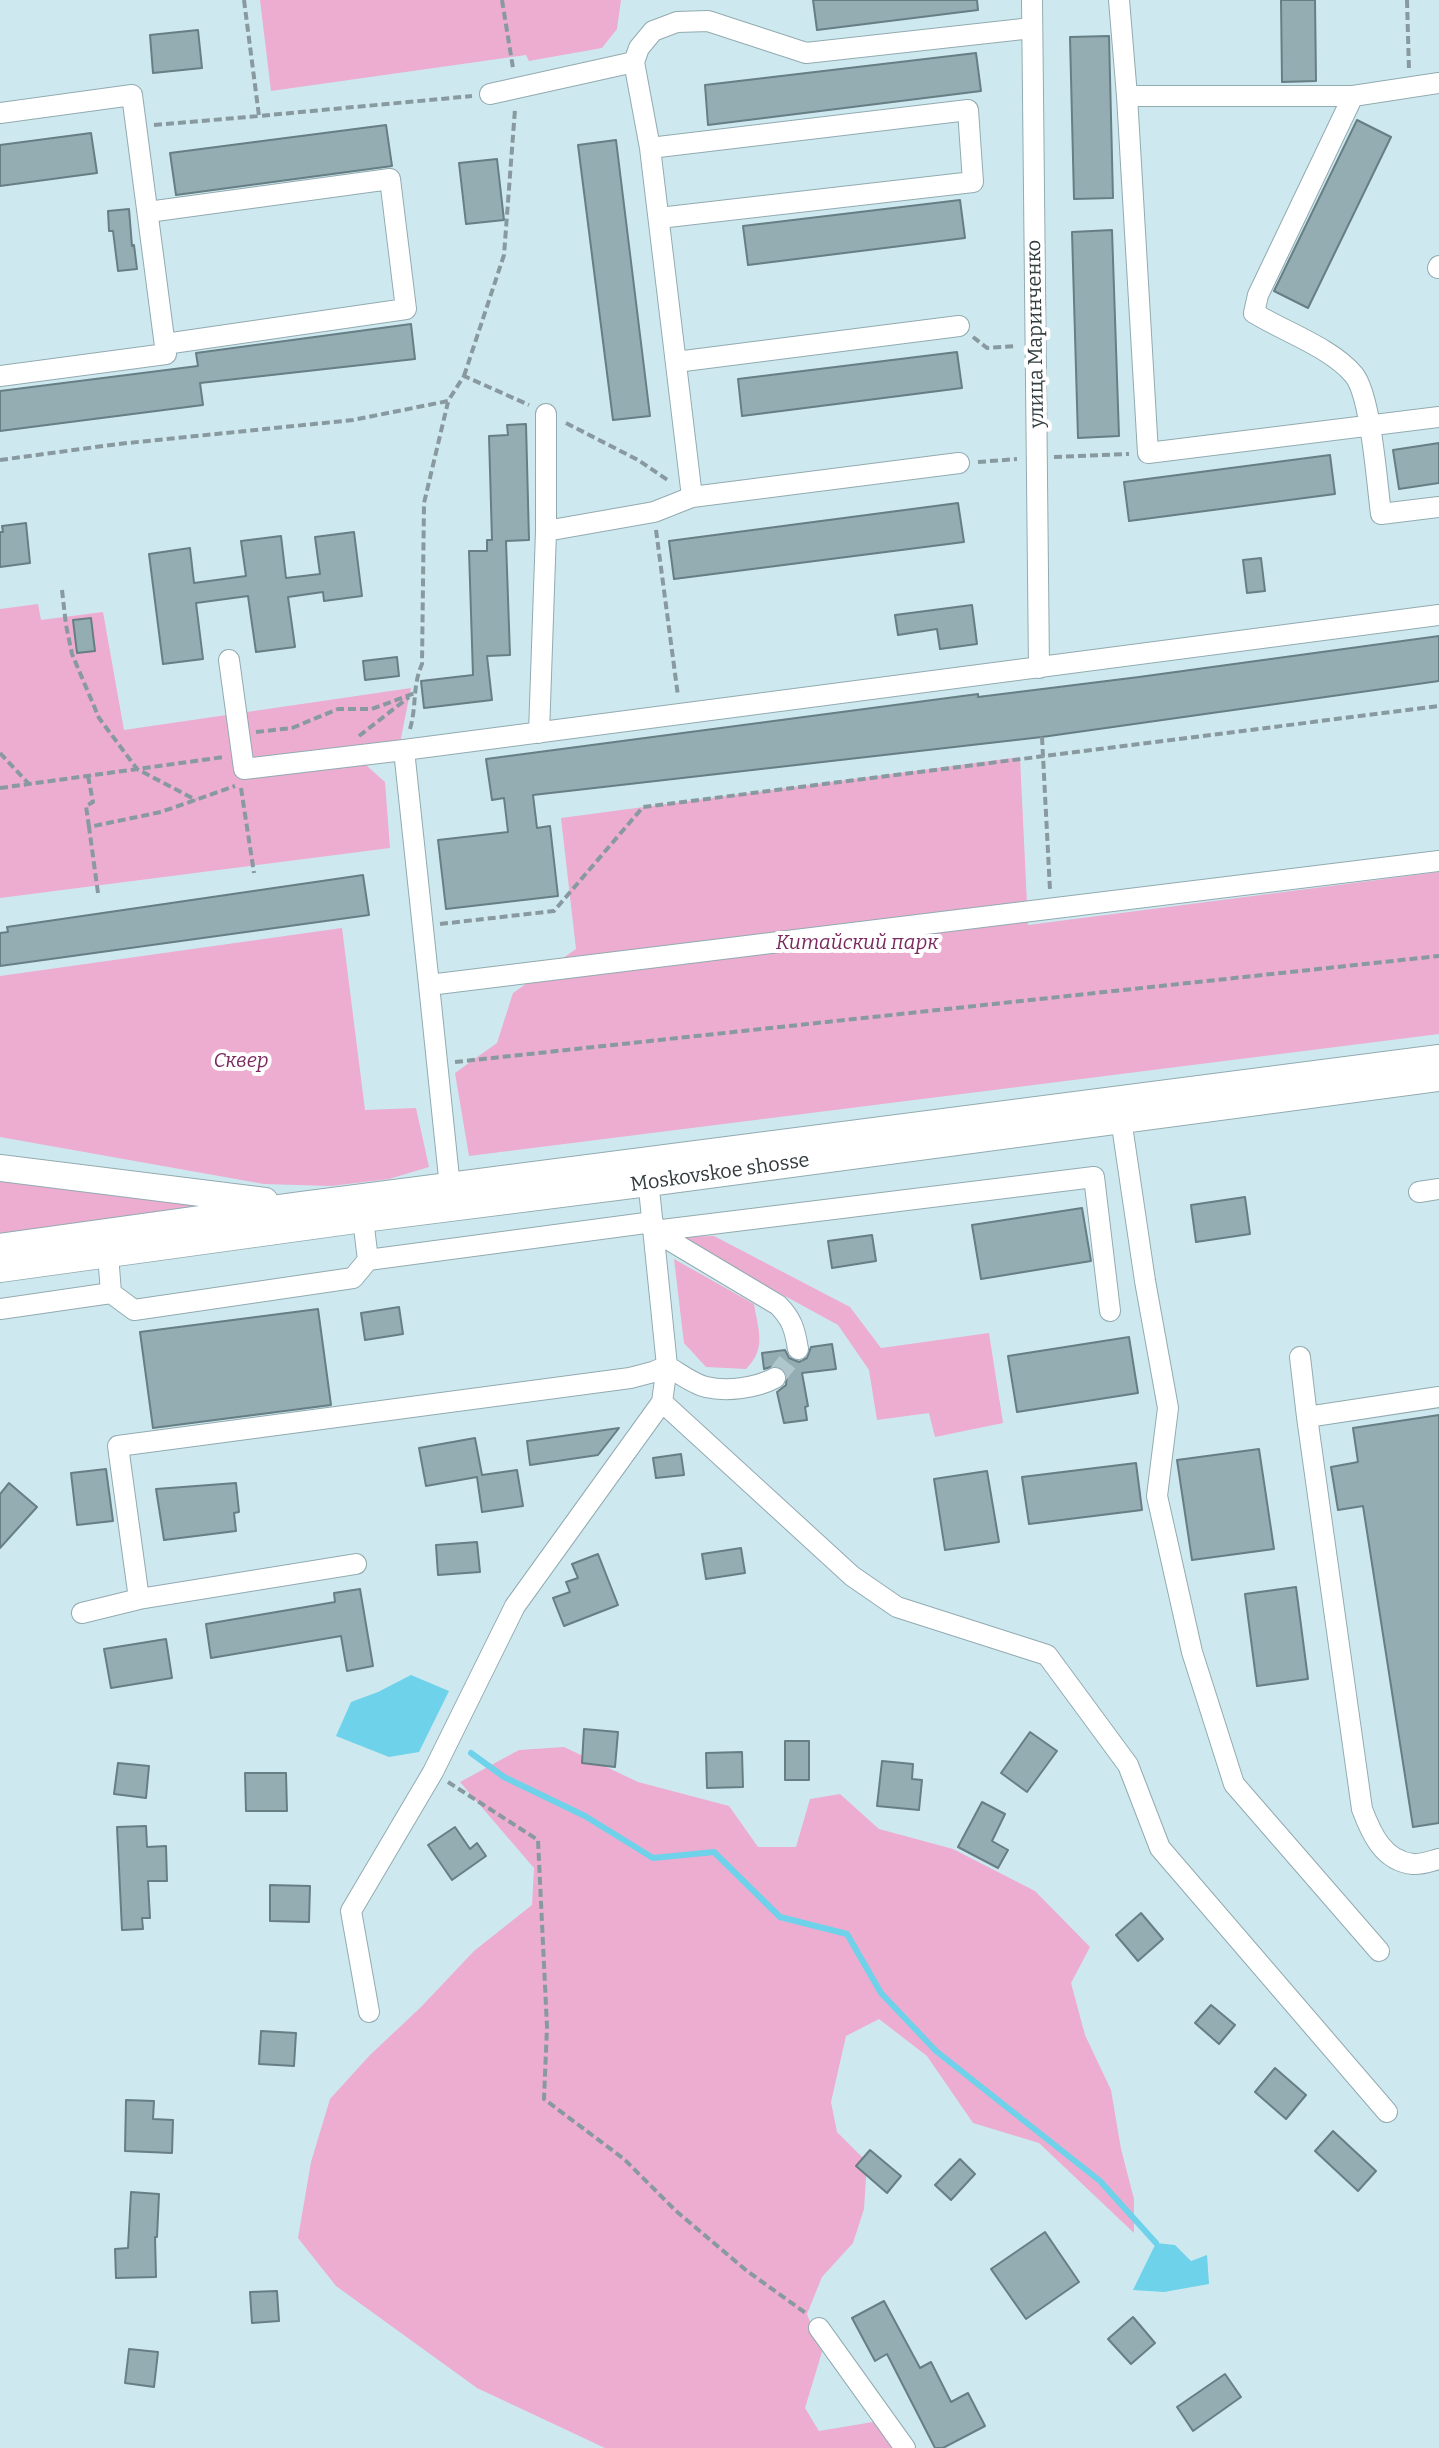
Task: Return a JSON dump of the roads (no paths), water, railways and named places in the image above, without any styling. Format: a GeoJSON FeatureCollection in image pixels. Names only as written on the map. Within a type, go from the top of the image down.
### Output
{"type":"FeatureCollection","features":[{"type":"Feature","properties":{"kind":"main road","name":"Moskovskoe shosse"},"geometry":{"type":"LineString","coordinates":[[647,1172],[1439,1058]]}},
{"type":"Feature","properties":{"kind":"main road","name":"Moskovskoe shosse"},"geometry":{"type":"LineString","coordinates":[[0,1247],[300,1205],[451,1197],[1121,1119],[1439,1078]]}},
{"type":"Feature","properties":{"kind":"main road"},"geometry":{"type":"LineString","coordinates":[[0,1168],[300,1205]]}},
{"type":"Feature","properties":{"kind":"main road","name":"Moskovskoe shosse"},"geometry":{"type":"LineString","coordinates":[[0,1269],[363,1219],[451,1197]]}},
{"type":"Feature","properties":{"kind":"street","name":"улица Маринченко"},"geometry":{"type":"LineString","coordinates":[[1032,0],[1039,668]]}},
{"type":"Feature","properties":{"kind":"street"},"geometry":{"type":"LineString","coordinates":[[1119,0],[1148,453],[1439,417]]}},
{"type":"Feature","properties":{"kind":"street"},"geometry":{"type":"LineString","coordinates":[[692,497],[650,148],[634,62],[639,48],[653,31],[677,22],[708,21],[806,53],[1032,28]]}},
{"type":"Feature","properties":{"kind":"street"},"geometry":{"type":"LineString","coordinates":[[490,94],[634,62]]}},
{"type":"Feature","properties":{"kind":"street"},"geometry":{"type":"LineString","coordinates":[[1127,96],[1353,96],[1439,83]]}},
{"type":"Feature","properties":{"kind":"street"},"geometry":{"type":"LineString","coordinates":[[0,113],[132,95],[166,354],[0,376]]}},
{"type":"Feature","properties":{"kind":"street"},"geometry":{"type":"LineString","coordinates":[[1353,96],[1258,295],[1254,313],[1321,350],[1355,376],[1369,426],[1381,514],[1439,507]]}},
{"type":"Feature","properties":{"kind":"street"},"geometry":{"type":"LineString","coordinates":[[650,148],[968,110],[973,182],[659,218]]}},
{"type":"Feature","properties":{"kind":"street"},"geometry":{"type":"LineString","coordinates":[[148,212],[390,179],[394,208],[406,309],[165,344]]}},
{"type":"Feature","properties":{"kind":"street"},"geometry":{"type":"LineString","coordinates":[[676,362],[959,326]]}},
{"type":"Feature","properties":{"kind":"street"},"geometry":{"type":"LineString","coordinates":[[539,733],[546,531],[546,414]]}},
{"type":"Feature","properties":{"kind":"street"},"geometry":{"type":"LineString","coordinates":[[546,531],[654,512],[692,497],[959,463]]}},
{"type":"Feature","properties":{"kind":"street"},"geometry":{"type":"LineString","coordinates":[[229,660],[244,769],[1439,615]]}},
{"type":"Feature","properties":{"kind":"street"},"geometry":{"type":"LineString","coordinates":[[404,750],[451,1197]]}},
{"type":"Feature","properties":{"kind":"street"},"geometry":{"type":"LineString","coordinates":[[429,985],[1439,861]]}},
{"type":"Feature","properties":{"kind":"street"},"geometry":{"type":"LineString","coordinates":[[1121,1119],[1168,1408],[1157,1496],[1192,1652],[1234,1784],[1379,1951]]}},
{"type":"Feature","properties":{"kind":"street"},"geometry":{"type":"LineString","coordinates":[[369,2012],[351,1911],[433,1772],[515,1606],[662,1402],[667,1366],[647,1172]]}},
{"type":"Feature","properties":{"kind":"street"},"geometry":{"type":"LineString","coordinates":[[0,1309],[111,1293],[134,1310],[353,1278],[368,1260],[1094,1177],[1110,1311]]}},
{"type":"Feature","properties":{"kind":"street"},"geometry":{"type":"LineString","coordinates":[[363,1219],[368,1260]]}},
{"type":"Feature","properties":{"kind":"street"},"geometry":{"type":"LineString","coordinates":[[654,1226],[778,1305],[789,1315],[798,1349]]}},
{"type":"Feature","properties":{"kind":"street"},"geometry":{"type":"LineString","coordinates":[[108,1254],[111,1293]]}},
{"type":"Feature","properties":{"kind":"street"},"geometry":{"type":"LineString","coordinates":[[1300,1357],[1362,1809],[1372,1837],[1392,1857],[1414,1864],[1439,1859]]}},
{"type":"Feature","properties":{"kind":"street"},"geometry":{"type":"LineString","coordinates":[[667,1366],[705,1387],[744,1388],[775,1378]]}},
{"type":"Feature","properties":{"kind":"street"},"geometry":{"type":"LineString","coordinates":[[139,1599],[118,1446],[615,1380],[667,1366]]}},
{"type":"Feature","properties":{"kind":"street"},"geometry":{"type":"LineString","coordinates":[[1307,1417],[1439,1397]]}},
{"type":"Feature","properties":{"kind":"street"},"geometry":{"type":"LineString","coordinates":[[662,1402],[852,1576],[897,1607],[1047,1655],[1128,1765],[1160,1848],[1387,2112]]}},
{"type":"Feature","properties":{"kind":"street"},"geometry":{"type":"LineString","coordinates":[[82,1613],[139,1599],[356,1564]]}},
{"type":"Feature","properties":{"kind":"street"},"geometry":{"type":"LineString","coordinates":[[819,2328],[905,2448]]}},
{"type":"Feature","properties":{"kind":"water"},"geometry":{"type":"Polygon","coordinates":[[[411,1675],[449,1691],[419,1752],[389,1757],[336,1736],[351,1702],[411,1675]]]}},
{"type":"Feature","properties":{"kind":"water"},"geometry":{"type":"Polygon","coordinates":[[[1156,2243],[1175,2245],[1191,2261],[1207,2255],[1209,2284],[1164,2292],[1133,2290],[1156,2243]]]}},
{"type":"Feature","properties":{"kind":"waterway"},"geometry":{"type":"LineString","coordinates":[[471,1753],[504,1777],[585,1816],[653,1858],[714,1852],[780,1917],[847,1934],[881,1993],[936,2051],[1100,2181],[1156,2243]]}},
{"type":"Feature","properties":{"kind":"tunnel"},"geometry":{"type":"LineString","coordinates":[[775,1378],[798,1349]]}},
{"type":"Feature","properties":{"kind":"park label","name":"Китайский парк"},"geometry":{"type":"Point","coordinates":[857,943]}},
{"type":"Feature","properties":{"kind":"park label","name":"Сквер"},"geometry":{"type":"Point","coordinates":[241,1061]}}]}
